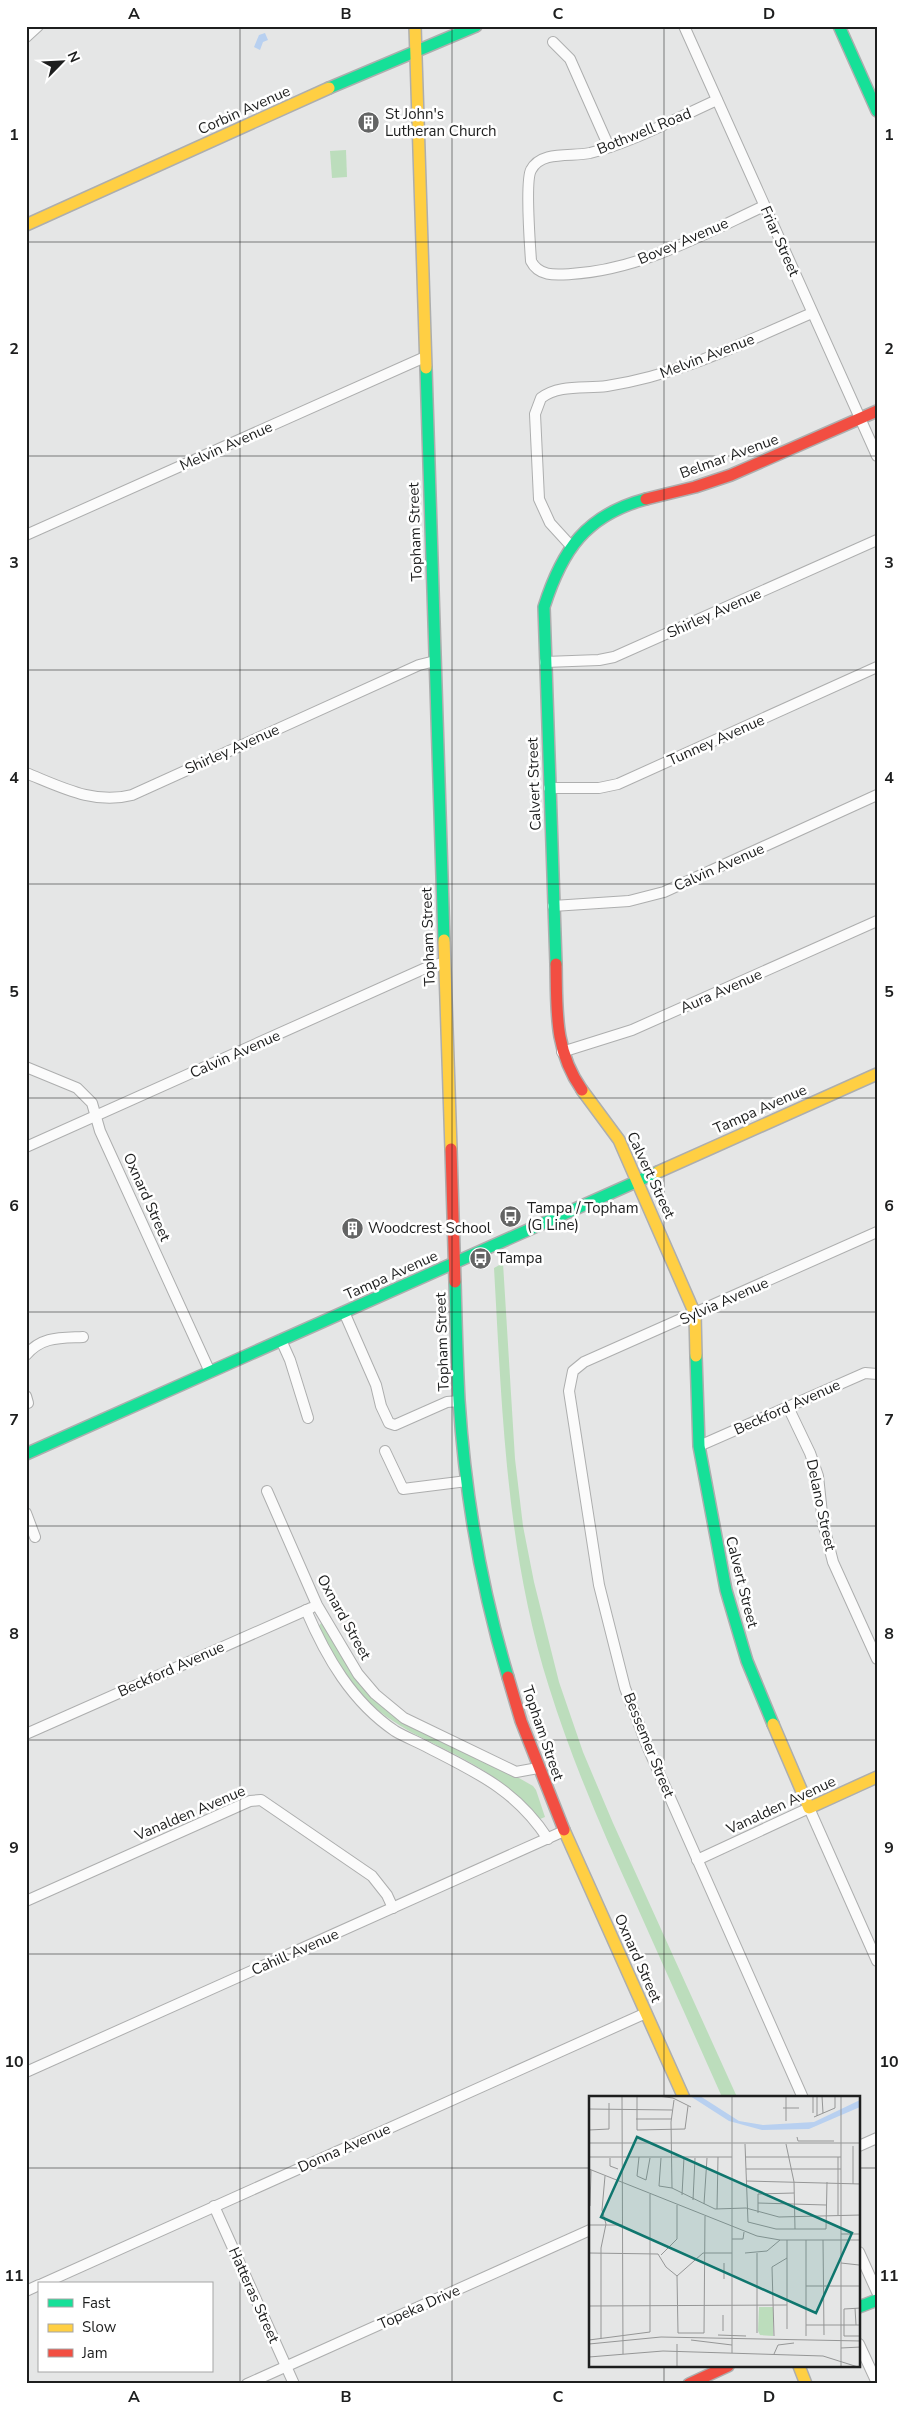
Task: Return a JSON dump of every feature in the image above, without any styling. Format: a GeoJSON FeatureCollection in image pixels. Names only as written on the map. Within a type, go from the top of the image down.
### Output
{"type":"FeatureCollection","features":[{"type":"Feature","properties":{"kind":"main road","name":"Topham Street"},"geometry":{"type":"LineString","coordinates":[[415,26],[459,1401],[474,1533],[494,1628],[521,1721],[564,1832]]}},
{"type":"Feature","properties":{"kind":"main road","name":"Corbin Avenue"},"geometry":{"type":"LineString","coordinates":[[26,225],[341,83],[476,26]]}},
{"type":"Feature","properties":{"kind":"main road"},"geometry":{"type":"LineString","coordinates":[[839,26],[877,111]]}},
{"type":"Feature","properties":{"kind":"main road","name":"Belmar Avenue"},"geometry":{"type":"LineString","coordinates":[[571,546],[593,523],[624,505],[708,483],[744,470],[877,411]]}},
{"type":"Feature","properties":{"kind":"main road","name":"Calvert Street"},"geometry":{"type":"LineString","coordinates":[[571,546],[557,566],[544,607],[558,1033],[562,1052],[580,1088],[615,1133],[695,1314],[699,1446],[726,1590],[742,1644],[809,1808]]}},
{"type":"Feature","properties":{"kind":"main road","name":"Tampa Avenue"},"geometry":{"type":"LineString","coordinates":[[26,1454],[877,1074]]}},
{"type":"Feature","properties":{"kind":"main road","name":"Vanalden Avenue"},"geometry":{"type":"LineString","coordinates":[[809,1808],[877,1778]]}},
{"type":"Feature","properties":{"kind":"main road","name":"Oxnard Street"},"geometry":{"type":"LineString","coordinates":[[564,1832],[683,2096]]}},
{"type":"Feature","properties":{"kind":"main road"},"geometry":{"type":"LineString","coordinates":[[860,2307],[877,2300]]}},
{"type":"Feature","properties":{"kind":"main road"},"geometry":{"type":"LineString","coordinates":[[689,2384],[724,2368]]}},
{"type":"Feature","properties":{"kind":"main road"},"geometry":{"type":"LineString","coordinates":[[800,2368],[806,2384]]}},
{"type":"Feature","properties":{"kind":"street"},"geometry":{"type":"LineString","coordinates":[[26,37],[38,26]]}},
{"type":"Feature","properties":{"kind":"street","name":"Friar Street"},"geometry":{"type":"LineString","coordinates":[[684,26],[877,456]]}},
{"type":"Feature","properties":{"kind":"street"},"geometry":{"type":"LineString","coordinates":[[553,42],[570,59],[609,147]]}},
{"type":"Feature","properties":{"kind":"street","name":"Bothwell Road"},"geometry":{"type":"LineString","coordinates":[[541,273],[535,268],[532,261],[528,178],[531,169],[538,161],[549,157],[588,153],[609,147],[718,100]]}},
{"type":"Feature","properties":{"kind":"street","name":"Bovey Avenue"},"geometry":{"type":"LineString","coordinates":[[541,273],[554,275],[588,273],[639,261],[669,250],[764,206]]}},
{"type":"Feature","properties":{"kind":"street","name":"Melvin Avenue"},"geometry":{"type":"LineString","coordinates":[[571,546],[550,523],[540,500],[535,414],[541,398],[557,389],[605,386],[667,373],[690,366],[812,313]]}},
{"type":"Feature","properties":{"kind":"street","name":"Melvin Avenue"},"geometry":{"type":"LineString","coordinates":[[26,535],[425,357]]}},
{"type":"Feature","properties":{"kind":"street","name":"Shirley Avenue"},"geometry":{"type":"LineString","coordinates":[[545,662],[599,660],[614,657],[877,540]]}},
{"type":"Feature","properties":{"kind":"street","name":"Shirley Avenue"},"geometry":{"type":"LineString","coordinates":[[26,773],[86,797],[112,799],[132,795],[420,664],[435,662]]}},
{"type":"Feature","properties":{"kind":"street","name":"Tunney Avenue"},"geometry":{"type":"LineString","coordinates":[[549,788],[599,788],[618,784],[877,668]]}},
{"type":"Feature","properties":{"kind":"street","name":"Calvin Avenue"},"geometry":{"type":"LineString","coordinates":[[553,906],[628,901],[664,892],[877,795]]}},
{"type":"Feature","properties":{"kind":"street","name":"Aura Avenue"},"geometry":{"type":"LineString","coordinates":[[562,1052],[632,1030],[877,921]]}},
{"type":"Feature","properties":{"kind":"street","name":"Calvin Avenue"},"geometry":{"type":"LineString","coordinates":[[26,1147],[430,966],[444,963]]}},
{"type":"Feature","properties":{"kind":"street","name":"Oxnard Street"},"geometry":{"type":"LineString","coordinates":[[26,1067],[77,1088],[92,1103],[97,1114],[100,1131],[210,1372]]}},
{"type":"Feature","properties":{"kind":"street","name":"Sylvia Avenue"},"geometry":{"type":"LineString","coordinates":[[573,1371],[584,1362],[877,1232]]}},
{"type":"Feature","properties":{"kind":"street"},"geometry":{"type":"LineString","coordinates":[[344,1312],[376,1385],[380,1406],[389,1423],[395,1425],[448,1402],[459,1401]]}},
{"type":"Feature","properties":{"kind":"street"},"geometry":{"type":"LineString","coordinates":[[26,1355],[37,1344],[52,1338],[83,1337]]}},
{"type":"Feature","properties":{"kind":"street"},"geometry":{"type":"LineString","coordinates":[[282,1340],[308,1418]]}},
{"type":"Feature","properties":{"kind":"street","name":"Bessemer Street"},"geometry":{"type":"LineString","coordinates":[[573,1371],[568,1391],[599,1585],[611,1637],[626,1688],[645,1739],[697,1860],[802,2096]]}},
{"type":"Feature","properties":{"kind":"street","name":"Beckford Avenue"},"geometry":{"type":"LineString","coordinates":[[699,1446],[866,1373],[877,1374]]}},
{"type":"Feature","properties":{"kind":"street","name":"Delano Street"},"geometry":{"type":"LineString","coordinates":[[788,1407],[810,1453],[818,1476],[823,1523],[833,1562],[877,1659]]}},
{"type":"Feature","properties":{"kind":"street"},"geometry":{"type":"LineString","coordinates":[[385,1451],[403,1489],[467,1482]]}},
{"type":"Feature","properties":{"kind":"street","name":"Oxnard Street"},"geometry":{"type":"LineString","coordinates":[[267,1491],[317,1606],[358,1674],[375,1694],[404,1718],[516,1772],[538,1768]]}},
{"type":"Feature","properties":{"kind":"street"},"geometry":{"type":"LineString","coordinates":[[26,1513],[35,1537]]}},
{"type":"Feature","properties":{"kind":"street","name":"Beckford Avenue"},"geometry":{"type":"LineString","coordinates":[[26,1734],[317,1606]]}},
{"type":"Feature","properties":{"kind":"street","name":"Oxnard Street"},"geometry":{"type":"LineString","coordinates":[[306,1610],[338,1674],[362,1703],[396,1731],[486,1777],[502,1788],[516,1799],[538,1823],[548,1839]]}},
{"type":"Feature","properties":{"kind":"street","name":"Vanalden Avenue"},"geometry":{"type":"LineString","coordinates":[[26,1901],[250,1801],[261,1800],[372,1876],[387,1895],[393,1908]]}},
{"type":"Feature","properties":{"kind":"street","name":"Vanalden Avenue"},"geometry":{"type":"LineString","coordinates":[[697,1860],[809,1808]]}},
{"type":"Feature","properties":{"kind":"street","name":"Calvert Street"},"geometry":{"type":"LineString","coordinates":[[809,1808],[877,1961]]}},
{"type":"Feature","properties":{"kind":"street","name":"Cahill Avenue"},"geometry":{"type":"LineString","coordinates":[[26,2072],[564,1832]]}},
{"type":"Feature","properties":{"kind":"street","name":"Donna Avenue"},"geometry":{"type":"LineString","coordinates":[[44,2282],[646,2013]]}},
{"type":"Feature","properties":{"kind":"street"},"geometry":{"type":"LineString","coordinates":[[860,2146],[877,2138]]}},
{"type":"Feature","properties":{"kind":"street","name":"Hatteras Street"},"geometry":{"type":"LineString","coordinates":[[214,2206],[294,2384]]}},
{"type":"Feature","properties":{"kind":"street","name":"Topeka Drive"},"geometry":{"type":"LineString","coordinates":[[247,2384],[589,2230]]}},
{"type":"Feature","properties":{"kind":"street"},"geometry":{"type":"LineString","coordinates":[[860,2254],[877,2292]]}},
{"type":"Feature","properties":{"kind":"street","name":"Donna Avenue"},"geometry":{"type":"LineString","coordinates":[[26,2291],[38,2285]]}},
{"type":"Feature","properties":{"kind":"street"},"geometry":{"type":"LineString","coordinates":[[860,2346],[877,2383]]}},
{"type":"Feature","properties":{"kind":"green space"},"geometry":{"type":"Polygon","coordinates":[[[346,150],[347,177],[332,178],[330,151],[346,150]]]}},
{"type":"Feature","properties":{"kind":"green space"},"geometry":{"type":"Polygon","coordinates":[[[503,1263],[515,1459],[523,1526],[534,1582],[559,1682],[583,1752],[613,1823],[737,2096],[722,2096],[600,1823],[578,1769],[549,1687],[523,1584],[508,1479],[494,1268],[503,1263]]]}},
{"type":"Feature","properties":{"kind":"green space"},"geometry":{"type":"Polygon","coordinates":[[[322,1622],[351,1672],[368,1692],[533,1786],[545,1817],[540,1819],[510,1790],[485,1771],[407,1730],[369,1702],[346,1676],[334,1657],[318,1627],[322,1622]]]}},
{"type":"Feature","properties":{"kind":"water"},"geometry":{"type":"Polygon","coordinates":[[[265,33],[268,40],[263,42],[260,50],[254,47],[259,35],[265,33]]]}},
{"type":"Feature","properties":{"kind":"traffic: fast"},"geometry":{"type":"LineString","coordinates":[[329,88],[476,26]]}},
{"type":"Feature","properties":{"kind":"traffic: fast"},"geometry":{"type":"LineString","coordinates":[[839,26],[877,111]]}},
{"type":"Feature","properties":{"kind":"traffic: fast"},"geometry":{"type":"LineString","coordinates":[[426,368],[444,940]]}},
{"type":"Feature","properties":{"kind":"traffic: fast"},"geometry":{"type":"LineString","coordinates":[[556,964],[544,607],[559,568],[579,538],[592,525],[607,515],[646,499]]}},
{"type":"Feature","properties":{"kind":"traffic: fast"},"geometry":{"type":"LineString","coordinates":[[26,1454],[658,1172]]}},
{"type":"Feature","properties":{"kind":"traffic: fast"},"geometry":{"type":"LineString","coordinates":[[455,1282],[459,1400],[465,1470],[482,1575],[508,1677]]}},
{"type":"Feature","properties":{"kind":"traffic: fast"},"geometry":{"type":"LineString","coordinates":[[696,1356],[699,1446],[726,1590],[747,1661],[773,1724]]}},
{"type":"Feature","properties":{"kind":"traffic: fast"},"geometry":{"type":"LineString","coordinates":[[860,2307],[877,2300]]}},
{"type":"Feature","properties":{"kind":"traffic: slow"},"geometry":{"type":"LineString","coordinates":[[415,26],[426,368]]}},
{"type":"Feature","properties":{"kind":"traffic: slow"},"geometry":{"type":"LineString","coordinates":[[26,225],[329,88]]}},
{"type":"Feature","properties":{"kind":"traffic: slow"},"geometry":{"type":"LineString","coordinates":[[444,940],[451,1149]]}},
{"type":"Feature","properties":{"kind":"traffic: slow"},"geometry":{"type":"LineString","coordinates":[[658,1172],[877,1074]]}},
{"type":"Feature","properties":{"kind":"traffic: slow"},"geometry":{"type":"LineString","coordinates":[[582,1090],[619,1140],[695,1314],[696,1356]]}},
{"type":"Feature","properties":{"kind":"traffic: slow"},"geometry":{"type":"LineString","coordinates":[[773,1724],[809,1808],[877,1777]]}},
{"type":"Feature","properties":{"kind":"traffic: slow"},"geometry":{"type":"LineString","coordinates":[[564,1830],[683,2096]]}},
{"type":"Feature","properties":{"kind":"traffic: slow"},"geometry":{"type":"LineString","coordinates":[[800,2368],[806,2384]]}},
{"type":"Feature","properties":{"kind":"traffic: jam"},"geometry":{"type":"LineString","coordinates":[[646,499],[695,487],[731,475],[877,411]]}},
{"type":"Feature","properties":{"kind":"traffic: jam"},"geometry":{"type":"LineString","coordinates":[[556,964],[557,1014],[562,1045],[566,1060],[582,1090]]}},
{"type":"Feature","properties":{"kind":"traffic: jam"},"geometry":{"type":"LineString","coordinates":[[451,1149],[455,1282]]}},
{"type":"Feature","properties":{"kind":"traffic: jam"},"geometry":{"type":"LineString","coordinates":[[508,1677],[521,1721],[564,1830]]}},
{"type":"Feature","properties":{"kind":"traffic: jam"},"geometry":{"type":"LineString","coordinates":[[689,2384],[724,2368]]}},
{"type":"Feature","properties":{"kind":"place","name":"St John's Lutheran Church"},"geometry":{"type":"Point","coordinates":[369,123]}},
{"type":"Feature","properties":{"kind":"place","name":"Tampa / Topham (G Line)"},"geometry":{"type":"Point","coordinates":[511,1217]}},
{"type":"Feature","properties":{"kind":"place","name":"Woodcrest School"},"geometry":{"type":"Point","coordinates":[352,1228]}},
{"type":"Feature","properties":{"kind":"place","name":"Tampa"},"geometry":{"type":"Point","coordinates":[481,1258]}}]}
